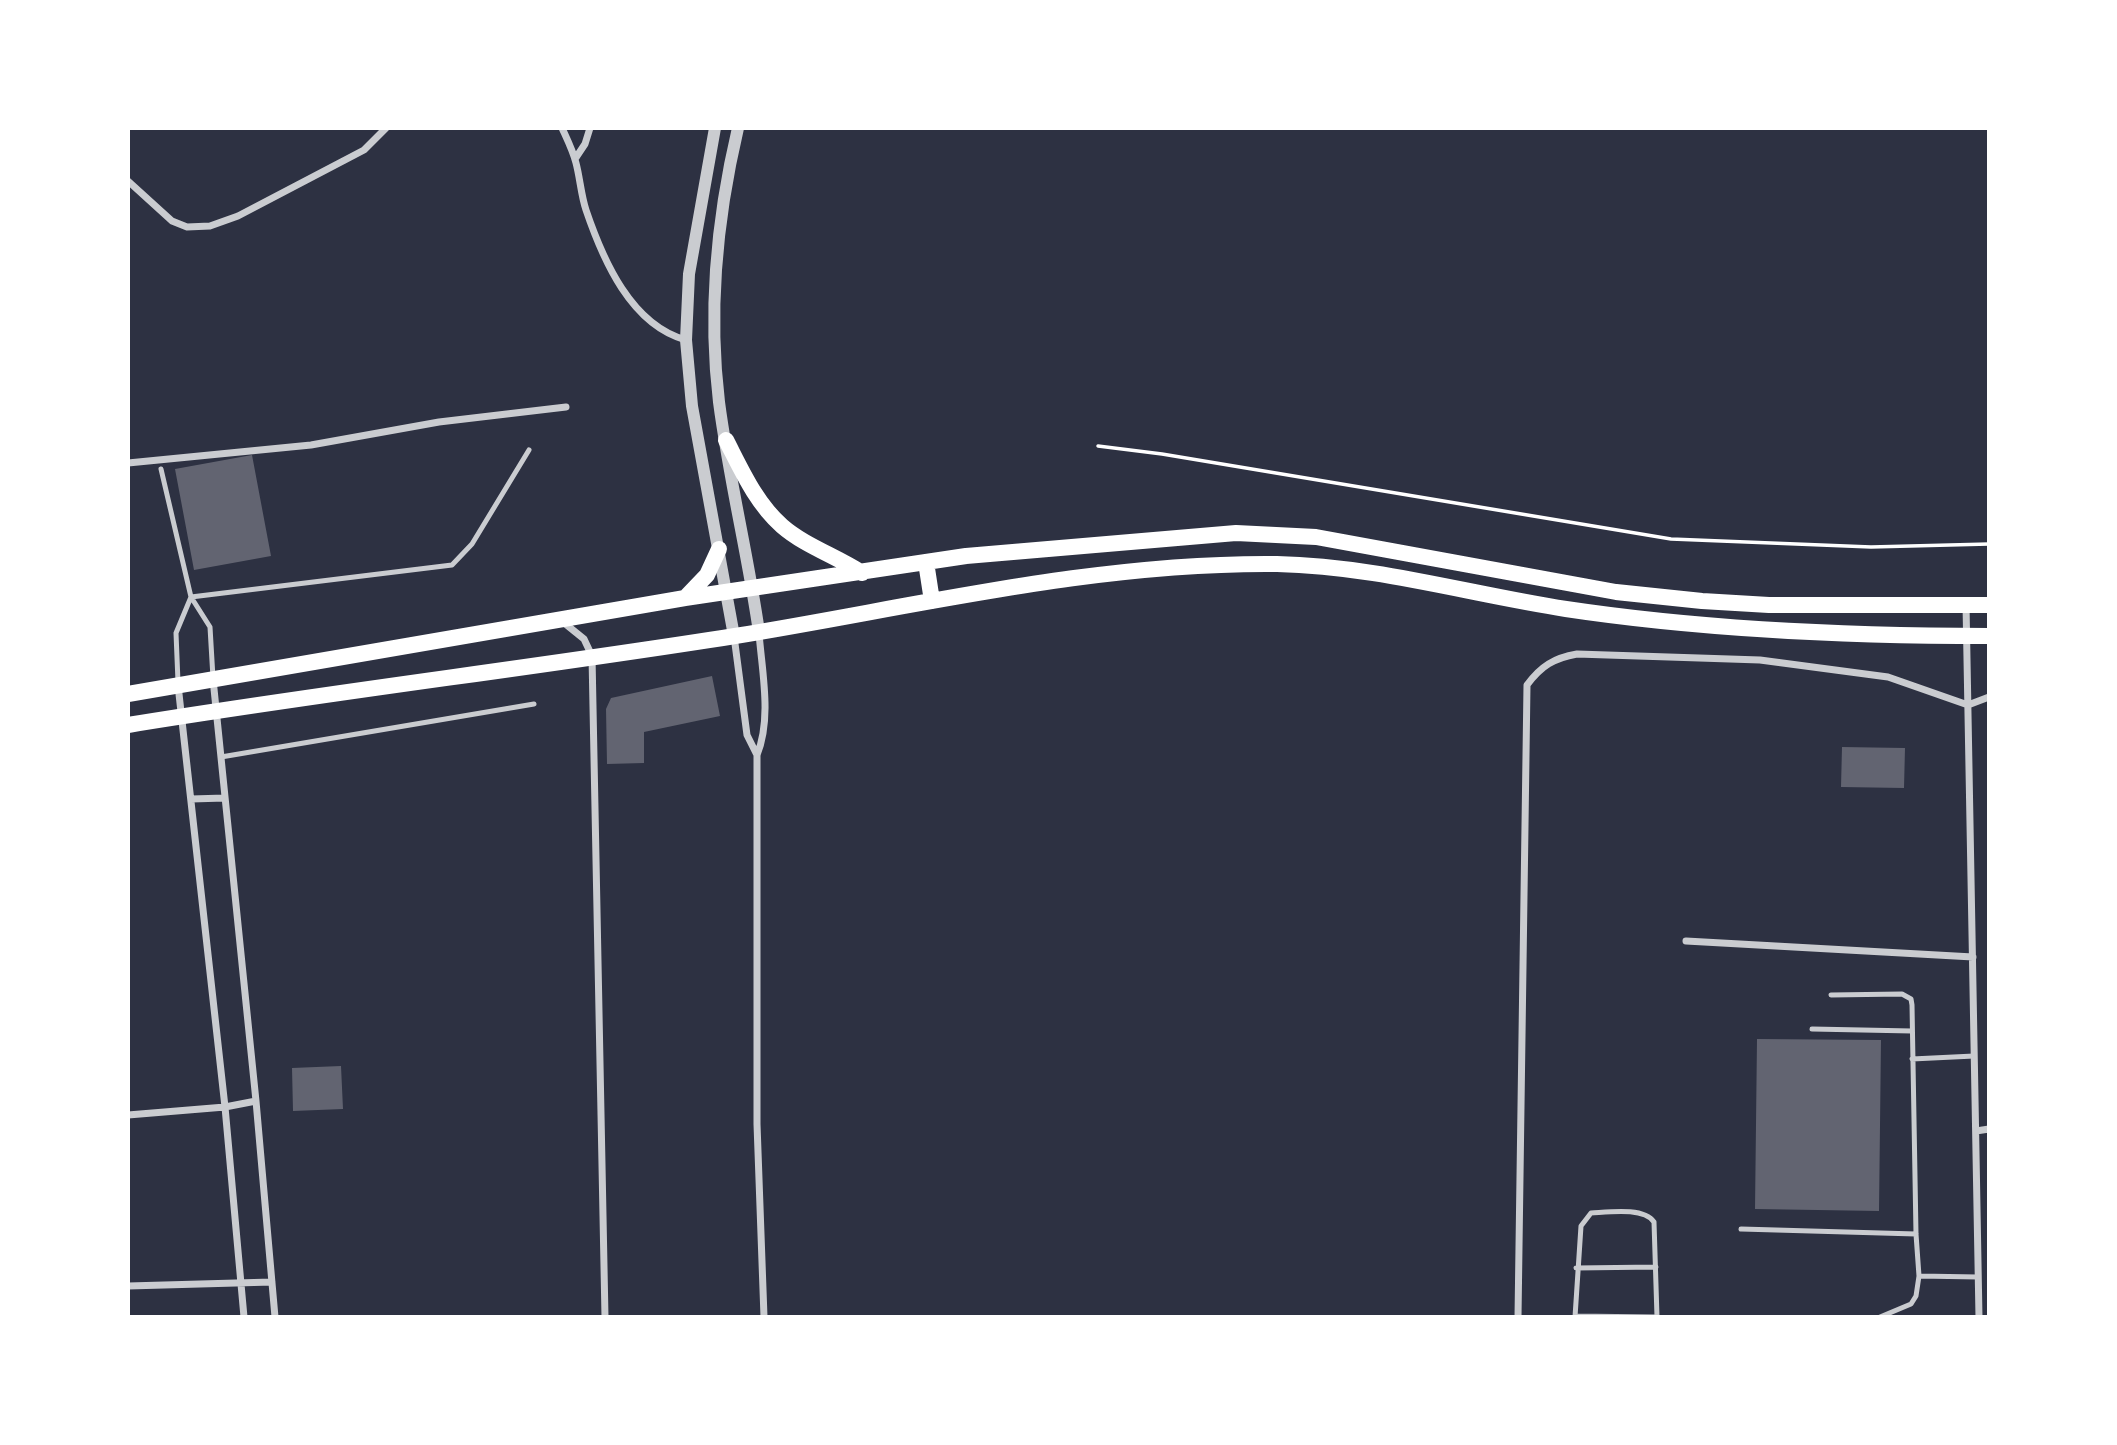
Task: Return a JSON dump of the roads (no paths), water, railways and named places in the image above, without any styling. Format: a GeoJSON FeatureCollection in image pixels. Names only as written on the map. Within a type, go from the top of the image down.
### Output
{"type":"FeatureCollection","features":[{"type":"Feature","properties":{"kind":"main road"},"geometry":{"type":"LineString","coordinates":[[726,440],[754,492],[784,527],[862,573]]}},
{"type":"Feature","properties":{"kind":"main road"},"geometry":{"type":"LineString","coordinates":[[128,694],[685,598],[966,556],[1236,533],[1316,537],[1616,592],[1702,601],[1834,606],[1989,605]]}},
{"type":"Feature","properties":{"kind":"main road"},"geometry":{"type":"LineString","coordinates":[[685,598],[707,575],[719,549]]}},
{"type":"Feature","properties":{"kind":"main road"},"geometry":{"type":"LineString","coordinates":[[926,562],[932,601]]}},
{"type":"Feature","properties":{"kind":"main road"},"geometry":{"type":"LineString","coordinates":[[128,725],[734,636],[932,601],[1137,571],[1229,565],[1278,564],[1338,568],[1564,608],[1702,626],[1845,635],[1989,636]]}},
{"type":"Feature","properties":{"kind":"street"},"geometry":{"type":"LineString","coordinates":[[128,181],[172,221],[187,227],[210,226],[238,216],[364,150],[386,128]]}},
{"type":"Feature","properties":{"kind":"street"},"geometry":{"type":"LineString","coordinates":[[562,128],[575,159],[585,207],[600,246],[621,286],[649,322],[672,336],[686,340]]}},
{"type":"Feature","properties":{"kind":"street"},"geometry":{"type":"LineString","coordinates":[[575,159],[590,128]]}},
{"type":"Feature","properties":{"kind":"street"},"geometry":{"type":"LineString","coordinates":[[715,128],[689,274],[686,340],[692,406],[727,593],[747,735],[757,755]]}},
{"type":"Feature","properties":{"kind":"street"},"geometry":{"type":"LineString","coordinates":[[738,128],[720,225],[715,344],[719,402],[759,632],[764,722],[757,755],[757,1124],[764,1317]]}},
{"type":"Feature","properties":{"kind":"street"},"geometry":{"type":"LineString","coordinates":[[128,463],[311,444],[439,422],[566,407]]}},
{"type":"Feature","properties":{"kind":"street"},"geometry":{"type":"LineString","coordinates":[[1966,604],[1979,1317]]}},
{"type":"Feature","properties":{"kind":"street"},"geometry":{"type":"LineString","coordinates":[[559,620],[584,639],[592,656],[605,1317]]}},
{"type":"Feature","properties":{"kind":"street"},"geometry":{"type":"LineString","coordinates":[[1518,1317],[1527,685],[1537,672],[1560,657],[1614,654],[1760,660],[1888,677],[1968,705],[1989,697]]}},
{"type":"Feature","properties":{"kind":"street"},"geometry":{"type":"LineString","coordinates":[[213,678],[275,1317]]}},
{"type":"Feature","properties":{"kind":"street"},"geometry":{"type":"LineString","coordinates":[[178,685],[225,1107],[244,1317]]}},
{"type":"Feature","properties":{"kind":"street"},"geometry":{"type":"LineString","coordinates":[[191,799],[225,798]]}},
{"type":"Feature","properties":{"kind":"street"},"geometry":{"type":"LineString","coordinates":[[1686,941],[1973,957]]}},
{"type":"Feature","properties":{"kind":"street"},"geometry":{"type":"LineString","coordinates":[[128,1115],[225,1107],[256,1101]]}},
{"type":"Feature","properties":{"kind":"street"},"geometry":{"type":"LineString","coordinates":[[1976,1131],[1989,1129]]}},
{"type":"Feature","properties":{"kind":"street"},"geometry":{"type":"LineString","coordinates":[[128,1286],[272,1282]]}},
{"type":"Feature","properties":{"kind":"lane"},"geometry":{"type":"LineString","coordinates":[[191,597],[453,565],[472,544],[529,450]]}},
{"type":"Feature","properties":{"kind":"lane"},"geometry":{"type":"LineString","coordinates":[[161,470],[191,597],[210,627],[213,678]]}},
{"type":"Feature","properties":{"kind":"lane"},"geometry":{"type":"LineString","coordinates":[[178,685],[176,633],[191,597]]}},
{"type":"Feature","properties":{"kind":"lane"},"geometry":{"type":"LineString","coordinates":[[221,757],[534,704]]}},
{"type":"Feature","properties":{"kind":"lane"},"geometry":{"type":"LineString","coordinates":[[1831,995],[1874,993],[1907,996],[1912,1005],[1919,1276],[1913,1301],[1880,1317]]}},
{"type":"Feature","properties":{"kind":"lane"},"geometry":{"type":"LineString","coordinates":[[1812,1029],[1912,1031]]}},
{"type":"Feature","properties":{"kind":"lane"},"geometry":{"type":"LineString","coordinates":[[1912,1059],[1974,1056]]}},
{"type":"Feature","properties":{"kind":"lane"},"geometry":{"type":"LineString","coordinates":[[1591,1213],[1644,1213],[1651,1217],[1656,1231],[1657,1317],[1575,1317],[1576,1268],[1581,1226],[1591,1213]]}},
{"type":"Feature","properties":{"kind":"lane"},"geometry":{"type":"LineString","coordinates":[[1741,1229],[1916,1234]]}},
{"type":"Feature","properties":{"kind":"lane"},"geometry":{"type":"LineString","coordinates":[[1576,1268],[1656,1267]]}},
{"type":"Feature","properties":{"kind":"lane"},"geometry":{"type":"LineString","coordinates":[[1919,1276],[1978,1278]]}}]}
